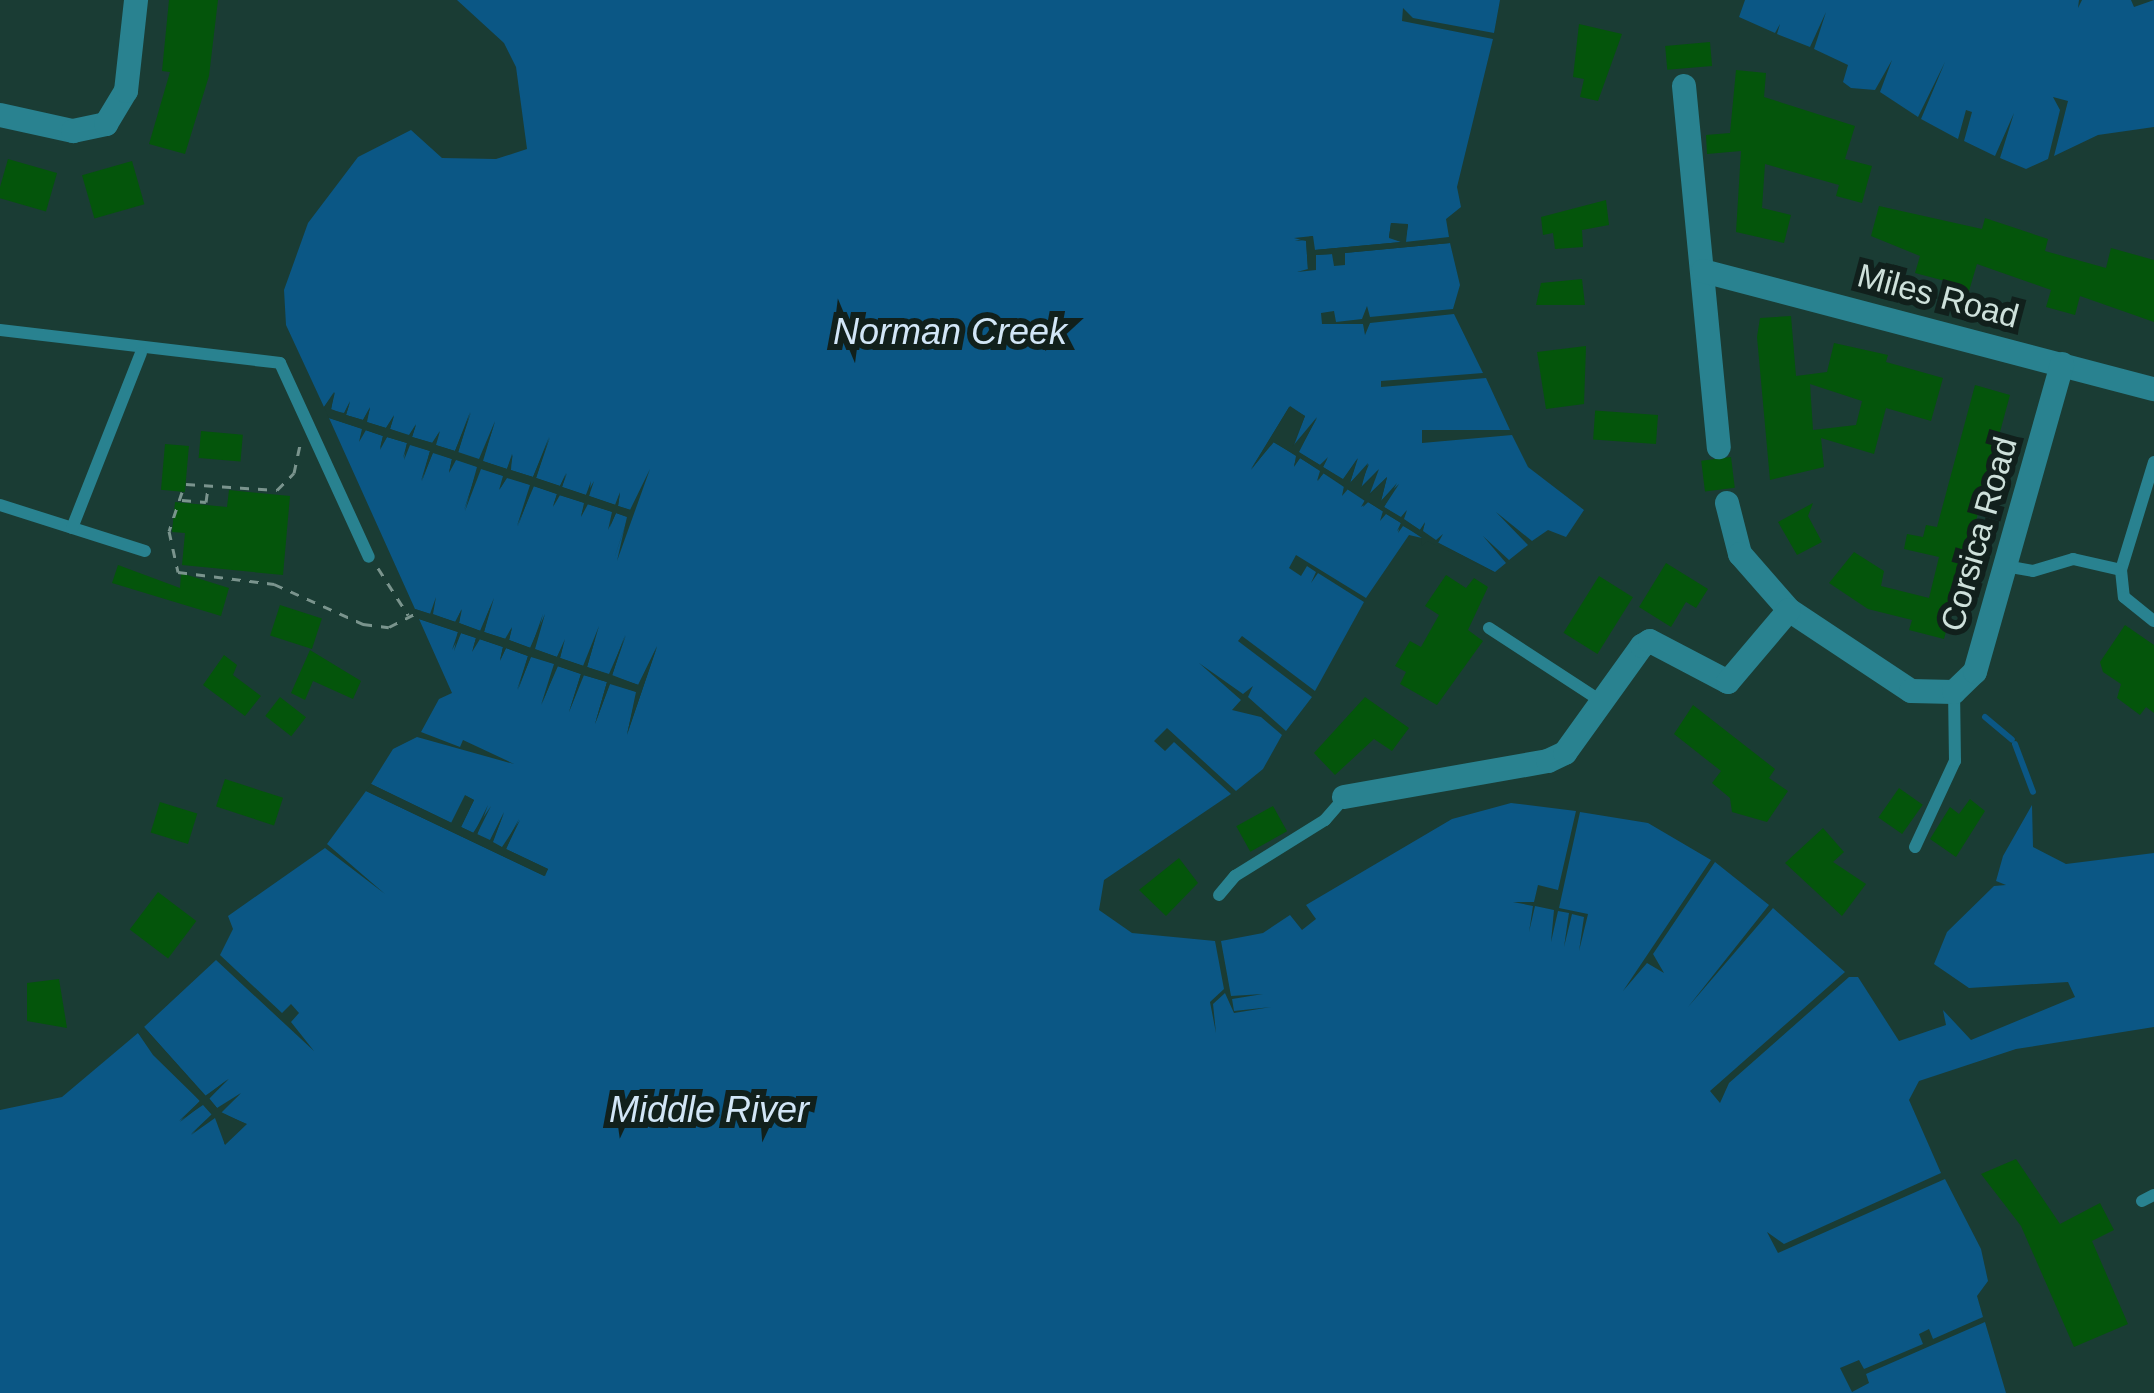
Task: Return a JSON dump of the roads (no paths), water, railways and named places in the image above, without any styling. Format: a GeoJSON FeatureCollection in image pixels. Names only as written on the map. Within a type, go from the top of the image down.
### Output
{"type":"FeatureCollection","features":[{"type":"Feature","properties":{"kind":"street"},"geometry":{"type":"LineString","coordinates":[[0,115],[74,131],[106,124],[126,91],[136,0]]}},
{"type":"Feature","properties":{"kind":"street"},"geometry":{"type":"LineString","coordinates":[[1684,86],[1718,446]]}},
{"type":"Feature","properties":{"kind":"street","name":"Miles Road"},"geometry":{"type":"LineString","coordinates":[[1703,272],[2154,389]]}},
{"type":"Feature","properties":{"kind":"street","name":"Corsica Road"},"geometry":{"type":"LineString","coordinates":[[1954,692],[1975,672],[2062,364]]}},
{"type":"Feature","properties":{"kind":"street"},"geometry":{"type":"LineString","coordinates":[[1727,503],[1740,554],[1789,610],[1911,691],[1954,692]]}},
{"type":"Feature","properties":{"kind":"street"},"geometry":{"type":"LineString","coordinates":[[1345,797],[1548,761],[1565,753],[1651,641],[1717,679],[1735,680],[1789,610]]}},
{"type":"Feature","properties":{"kind":"lane"},"geometry":{"type":"LineString","coordinates":[[0,330],[142,352],[280,363],[369,557]]}},
{"type":"Feature","properties":{"kind":"lane"},"geometry":{"type":"LineString","coordinates":[[72,528],[142,352]]}},
{"type":"Feature","properties":{"kind":"lane"},"geometry":{"type":"LineString","coordinates":[[2154,462],[2121,570],[2124,597],[2154,621]]}},
{"type":"Feature","properties":{"kind":"lane"},"geometry":{"type":"LineString","coordinates":[[0,505],[145,550]]}},
{"type":"Feature","properties":{"kind":"lane"},"geometry":{"type":"LineString","coordinates":[[2005,566],[2033,571],[2073,560],[2121,570]]}},
{"type":"Feature","properties":{"kind":"lane"},"geometry":{"type":"LineString","coordinates":[[1489,628],[1602,702]]}},
{"type":"Feature","properties":{"kind":"lane"},"geometry":{"type":"LineString","coordinates":[[1915,847],[1955,761],[1954,692]]}},
{"type":"Feature","properties":{"kind":"lane"},"geometry":{"type":"LineString","coordinates":[[1219,896],[1234,876],[1316,827],[1345,797]]}},
{"type":"Feature","properties":{"kind":"water"},"geometry":{"type":"Polygon","coordinates":[[[457,0],[1500,0],[1494,33],[1413,18],[1403,8],[1402,21],[1493,39],[1457,187],[1461,207],[1446,219],[1449,237],[1405,242],[1408,225],[1391,223],[1389,237],[1402,242],[1314,250],[1312,236],[1295,241],[1306,240],[1308,270],[1315,255],[1333,254],[1345,264],[1344,253],[1450,243],[1460,285],[1453,309],[1370,317],[1367,306],[1362,319],[1336,322],[1334,311],[1321,313],[1322,324],[1363,324],[1365,335],[1370,323],[1454,314],[1483,373],[1381,381],[1381,387],[1486,378],[1510,430],[1422,430],[1422,443],[1512,435],[1528,467],[1584,510],[1566,537],[1548,530],[1532,541],[1496,512],[1528,545],[1509,560],[1483,536],[1506,563],[1495,572],[1437,542],[1422,531],[1425,523],[1420,530],[1403,519],[1406,511],[1401,518],[1384,507],[1397,483],[1381,501],[1387,477],[1368,495],[1378,470],[1359,489],[1369,464],[1350,483],[1357,459],[1343,480],[1323,467],[1327,459],[1320,465],[1298,452],[1317,418],[1293,448],[1305,416],[1289,407],[1251,470],[1273,442],[1297,456],[1294,466],[1300,458],[1321,471],[1318,481],[1323,473],[1365,501],[1363,507],[1368,502],[1401,523],[1397,531],[1403,525],[1422,538],[1409,535],[1366,598],[1296,555],[1289,568],[1301,576],[1307,566],[1316,572],[1311,583],[1318,573],[1364,602],[1315,691],[1242,636],[1238,641],[1312,697],[1286,731],[1248,697],[1253,686],[1243,694],[1199,663],[1241,700],[1232,710],[1261,717],[1282,735],[1263,769],[1236,791],[1167,728],[1154,741],[1165,751],[1174,742],[1231,794],[1104,880],[1099,910],[1132,933],[1215,941],[1224,989],[1210,1002],[1216,1033],[1213,1004],[1225,993],[1234,1013],[1271,1007],[1234,1011],[1232,999],[1263,994],[1231,996],[1221,941],[1263,933],[1290,915],[1302,930],[1316,919],[1306,905],[1452,819],[1511,803],[1576,811],[1558,890],[1538,885],[1534,902],[1513,902],[1533,906],[1529,932],[1535,906],[1554,910],[1551,942],[1558,911],[1569,913],[1564,947],[1572,914],[1584,917],[1579,951],[1588,914],[1559,908],[1580,812],[1648,823],[1711,860],[1623,991],[1647,963],[1664,973],[1653,954],[1715,862],[1769,905],[1688,1007],[1773,908],[1845,972],[1710,1091],[1720,1103],[1729,1083],[1849,977],[1858,977],[1899,1041],[1946,1025],[1943,1010],[1971,1040],[2075,997],[2068,982],[1969,988],[1934,964],[1947,932],[1994,886],[2006,885],[1996,881],[2003,856],[2032,805],[2033,847],[2066,864],[2154,853],[2154,1027],[2016,1049],[1919,1081],[1909,1100],[1941,1173],[1784,1244],[1767,1232],[1778,1253],[1945,1179],[1981,1249],[1988,1281],[1977,1296],[1983,1317],[1933,1339],[1929,1329],[1919,1334],[1923,1344],[1864,1369],[1859,1360],[1840,1368],[1852,1392],[1869,1383],[1866,1374],[1985,1322],[2006,1393],[0,1393],[0,1110],[62,1097],[138,1033],[200,1101],[180,1122],[203,1104],[212,1114],[191,1134],[215,1117],[225,1128],[224,1144],[246,1124],[221,1112],[240,1094],[218,1109],[209,1099],[228,1079],[206,1096],[144,1027],[216,960],[314,1051],[291,1022],[299,1013],[291,1004],[282,1013],[220,955],[233,929],[228,916],[325,848],[385,894],[327,844],[366,791],[544,876],[548,869],[506,849],[519,819],[503,848],[492,843],[504,813],[490,841],[477,835],[488,805],[474,833],[461,827],[474,800],[466,796],[452,823],[371,784],[393,749],[417,737],[514,764],[463,740],[460,747],[421,732],[439,699],[452,693],[419,619],[458,632],[454,651],[461,633],[476,638],[473,649],[479,639],[503,647],[500,660],[506,648],[528,656],[518,690],[531,656],[555,664],[542,704],[557,666],[581,674],[569,712],[583,675],[607,682],[595,724],[610,683],[637,692],[627,734],[657,647],[639,685],[612,676],[625,635],[610,675],[587,667],[595,639],[584,666],[560,658],[563,645],[557,657],[534,649],[543,614],[531,648],[509,640],[512,628],[506,639],[484,632],[491,605],[481,631],[459,623],[461,610],[456,622],[415,609],[329,418],[363,429],[360,439],[365,430],[383,436],[380,448],[387,437],[407,443],[403,458],[409,444],[430,451],[422,481],[433,452],[452,459],[449,472],[456,459],[478,467],[464,510],[480,468],[504,476],[500,489],[507,477],[531,485],[518,526],[533,486],[557,494],[553,506],[559,495],[585,503],[581,516],[587,504],[613,512],[610,527],[616,513],[628,517],[614,559],[631,510],[618,506],[620,493],[616,505],[589,496],[591,481],[586,495],[562,487],[566,473],[560,486],[536,478],[549,437],[533,477],[510,470],[513,454],[507,469],[482,461],[495,422],[480,460],[458,453],[470,412],[455,451],[435,445],[439,432],[433,443],[412,437],[416,425],[409,436],[390,429],[394,416],[386,428],[366,422],[370,408],[363,420],[346,415],[350,402],[344,414],[331,409],[335,392],[324,407],[286,325],[284,290],[308,223],[358,157],[411,130],[442,158],[496,159],[527,149],[516,67],[504,43],[457,0]]]}},
{"type":"Feature","properties":{"kind":"water"},"geometry":{"type":"Polygon","coordinates":[[[1745,0],[2079,0],[2078,8],[2082,0],[2131,0],[2134,7],[2154,0],[2154,127],[2098,135],[2054,156],[2068,101],[2053,97],[2060,110],[2048,159],[2026,169],[2000,158],[2014,113],[1995,156],[1964,141],[1972,112],[1966,110],[1958,139],[1921,119],[1945,62],[1918,117],[1880,92],[1892,60],[1875,90],[1851,88],[1843,82],[1848,65],[1814,49],[1826,12],[1810,47],[1777,34],[1780,24],[1775,33],[1739,17],[1745,0]]]}},
{"type":"Feature","properties":{"kind":"waterway"},"geometry":{"type":"LineString","coordinates":[[1985,717],[2012,740]]}},
{"type":"Feature","properties":{"kind":"waterway"},"geometry":{"type":"LineString","coordinates":[[2015,744],[2033,792]]}},
{"type":"Feature","properties":{"kind":"water label","name":"Norman Creek"},"geometry":{"type":"Point","coordinates":[950,332]}},
{"type":"Feature","properties":{"kind":"water label","name":"Middle River"},"geometry":{"type":"Point","coordinates":[709,1110]}}]}
